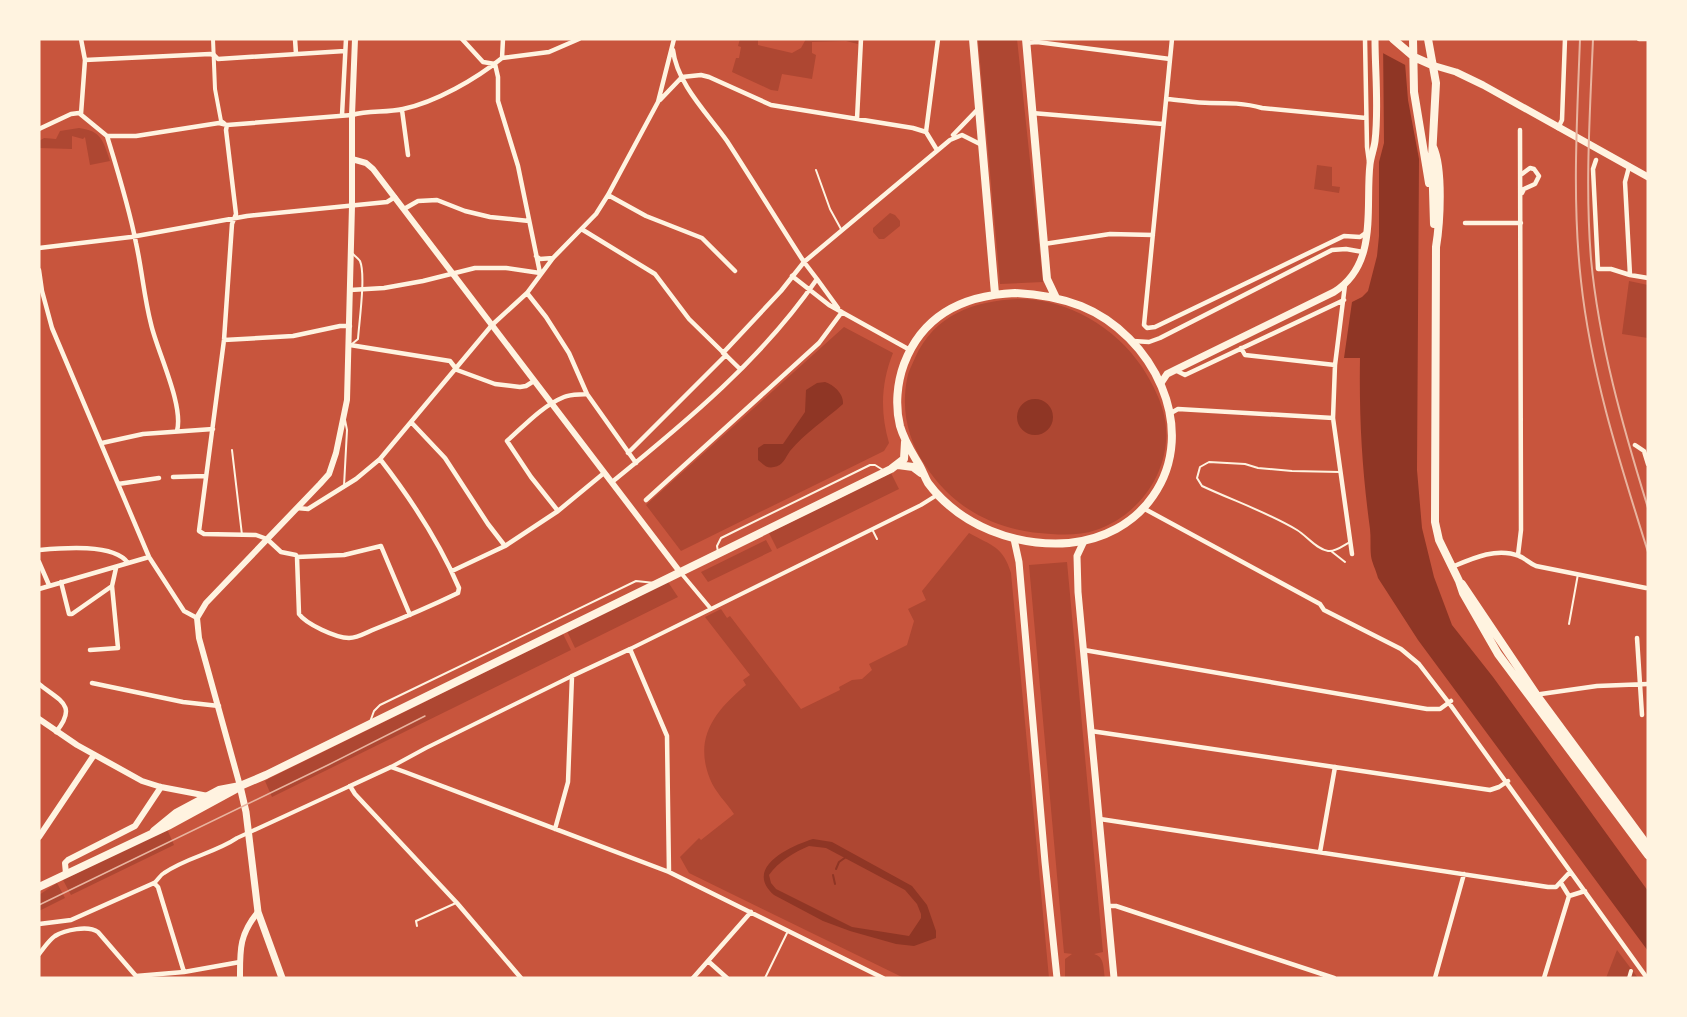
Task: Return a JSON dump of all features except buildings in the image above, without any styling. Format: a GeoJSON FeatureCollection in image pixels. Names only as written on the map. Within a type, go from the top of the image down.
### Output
{"type":"FeatureCollection","features":[{"type":"Feature","properties":{"kind":"main road"},"geometry":{"type":"LineString","coordinates":[[973,39],[995,294]]}},
{"type":"Feature","properties":{"kind":"main road"},"geometry":{"type":"LineString","coordinates":[[1393,39],[1418,59],[1456,72],[1648,177]]}},
{"type":"Feature","properties":{"kind":"main road"},"geometry":{"type":"LineString","coordinates":[[1401,44],[1417,39],[1414,92],[1424,163],[1439,222]]}},
{"type":"Feature","properties":{"kind":"main road"},"geometry":{"type":"LineString","coordinates":[[1428,39],[1436,94],[1432,193]]}},
{"type":"Feature","properties":{"kind":"main road"},"geometry":{"type":"LineString","coordinates":[[1161,383],[1167,374],[1334,292],[1345,285],[1355,273],[1363,252],[1370,221],[1370,165],[1376,130],[1374,40]]}},
{"type":"Feature","properties":{"kind":"main road"},"geometry":{"type":"LineString","coordinates":[[1026,41],[1047,279],[1056,298]]}},
{"type":"Feature","properties":{"kind":"main road"},"geometry":{"type":"LineString","coordinates":[[1433,147],[1437,156],[1439,222],[1436,247],[1435,522],[1439,540],[1472,611],[1498,654],[1648,846]]}},
{"type":"Feature","properties":{"kind":"main road"},"geometry":{"type":"LineString","coordinates":[[1022,293],[1056,298],[1082,307],[1104,319],[1132,341],[1161,383],[1171,413],[1173,445],[1170,461],[1156,492],[1134,518],[1112,532],[1084,541],[1041,543],[1014,539],[978,524],[957,511],[938,494],[923,474],[905,442],[897,404],[899,384],[915,340],[946,311],[976,298],[995,294],[1022,293]]}},
{"type":"Feature","properties":{"kind":"main road"},"geometry":{"type":"LineString","coordinates":[[40,888],[186,816],[240,786],[898,465],[904,459],[905,442]]}},
{"type":"Feature","properties":{"kind":"main road"},"geometry":{"type":"LineString","coordinates":[[898,465],[913,467],[923,474]]}},
{"type":"Feature","properties":{"kind":"main road"},"geometry":{"type":"LineString","coordinates":[[1014,539],[1019,562],[1045,862],[1058,978]]}},
{"type":"Feature","properties":{"kind":"main road"},"geometry":{"type":"LineString","coordinates":[[1084,541],[1077,560],[1114,978]]}},
{"type":"Feature","properties":{"kind":"main road"},"geometry":{"type":"LineString","coordinates":[[1532,695],[1648,855]]}},
{"type":"Feature","properties":{"kind":"main road"},"geometry":{"type":"LineString","coordinates":[[154,831],[176,813],[219,790],[240,786]]}},
{"type":"Feature","properties":{"kind":"main road"},"geometry":{"type":"LineString","coordinates":[[240,786],[249,835],[258,912],[282,978]]}},
{"type":"Feature","properties":{"kind":"street"},"geometry":{"type":"LineString","coordinates":[[81,39],[85,60],[85,85],[81,114]]}},
{"type":"Feature","properties":{"kind":"street"},"geometry":{"type":"LineString","coordinates":[[213,39],[215,89],[221,121],[227,125]]}},
{"type":"Feature","properties":{"kind":"street"},"geometry":{"type":"LineString","coordinates":[[295,39],[296,54]]}},
{"type":"Feature","properties":{"kind":"street"},"geometry":{"type":"LineString","coordinates":[[342,115],[346,39]]}},
{"type":"Feature","properties":{"kind":"street"},"geometry":{"type":"LineString","coordinates":[[240,786],[198,634],[197,618],[206,603],[329,474],[345,417],[350,345],[355,39]]}},
{"type":"Feature","properties":{"kind":"street"},"geometry":{"type":"LineString","coordinates":[[462,39],[483,62],[495,64]]}},
{"type":"Feature","properties":{"kind":"street"},"geometry":{"type":"LineString","coordinates":[[502,58],[503,39]]}},
{"type":"Feature","properties":{"kind":"street"},"geometry":{"type":"LineString","coordinates":[[107,136],[136,136],[219,123],[227,125],[402,110],[433,99],[487,70],[502,58],[549,52],[579,39]]}},
{"type":"Feature","properties":{"kind":"street"},"geometry":{"type":"LineString","coordinates":[[297,508],[308,509],[356,479],[380,459],[492,325],[527,293],[553,258],[583,230],[608,195],[658,102],[674,39]]}},
{"type":"Feature","properties":{"kind":"street"},"geometry":{"type":"LineString","coordinates":[[857,119],[861,39]]}},
{"type":"Feature","properties":{"kind":"street"},"geometry":{"type":"LineString","coordinates":[[937,150],[926,132],[938,39]]}},
{"type":"Feature","properties":{"kind":"street"},"geometry":{"type":"LineString","coordinates":[[1172,39],[1143,325],[1147,328],[1155,327],[1344,236],[1360,237],[1367,232]]}},
{"type":"Feature","properties":{"kind":"street"},"geometry":{"type":"LineString","coordinates":[[1365,39],[1367,159],[1370,165]]}},
{"type":"Feature","properties":{"kind":"street"},"geometry":{"type":"LineString","coordinates":[[1558,129],[1562,120],[1565,39]]}},
{"type":"Feature","properties":{"kind":"street"},"geometry":{"type":"LineString","coordinates":[[1639,39],[1648,39]]}},
{"type":"Feature","properties":{"kind":"street"},"geometry":{"type":"LineString","coordinates":[[1366,55],[1374,40]]}},
{"type":"Feature","properties":{"kind":"street"},"geometry":{"type":"LineString","coordinates":[[1026,41],[1170,59]]}},
{"type":"Feature","properties":{"kind":"street"},"geometry":{"type":"LineString","coordinates":[[672,48],[682,77],[737,157],[804,262],[842,312]]}},
{"type":"Feature","properties":{"kind":"street"},"geometry":{"type":"LineString","coordinates":[[85,60],[214,55],[218,59],[345,51]]}},
{"type":"Feature","properties":{"kind":"street"},"geometry":{"type":"LineString","coordinates":[[495,64],[498,77],[498,101],[518,166],[540,273]]}},
{"type":"Feature","properties":{"kind":"street"},"geometry":{"type":"LineString","coordinates":[[658,102],[682,77],[701,75],[771,105],[885,123],[926,132]]}},
{"type":"Feature","properties":{"kind":"street"},"geometry":{"type":"LineString","coordinates":[[1167,99],[1221,102],[1366,118]]}},
{"type":"Feature","properties":{"kind":"street"},"geometry":{"type":"LineString","coordinates":[[628,453],[724,354],[804,262],[950,140],[978,109]]}},
{"type":"Feature","properties":{"kind":"street"},"geometry":{"type":"LineString","coordinates":[[402,110],[408,155]]}},
{"type":"Feature","properties":{"kind":"street"},"geometry":{"type":"LineString","coordinates":[[1032,113],[1163,124]]}},
{"type":"Feature","properties":{"kind":"street"},"geometry":{"type":"LineString","coordinates":[[39,129],[71,114],[81,114],[107,136],[135,236],[151,328],[179,420],[177,430]]}},
{"type":"Feature","properties":{"kind":"street"},"geometry":{"type":"LineString","coordinates":[[227,125],[236,214],[224,340],[199,531],[204,534],[256,535],[267,539],[281,552],[297,557],[344,555],[381,546],[410,615]]}},
{"type":"Feature","properties":{"kind":"street"},"geometry":{"type":"LineString","coordinates":[[1518,555],[1521,530],[1520,130]]}},
{"type":"Feature","properties":{"kind":"street"},"geometry":{"type":"LineString","coordinates":[[950,140],[962,135],[982,145]]}},
{"type":"Feature","properties":{"kind":"street"},"geometry":{"type":"LineString","coordinates":[[352,159],[366,163],[373,169],[680,572],[711,609]]}},
{"type":"Feature","properties":{"kind":"street"},"geometry":{"type":"LineString","coordinates":[[1596,160],[1593,169],[1598,269],[1611,269],[1648,278]]}},
{"type":"Feature","properties":{"kind":"street"},"geometry":{"type":"LineString","coordinates":[[1629,167],[1625,182],[1630,275]]}},
{"type":"Feature","properties":{"kind":"street"},"geometry":{"type":"LineString","coordinates":[[1521,177],[1530,168],[1534,169],[1539,176],[1535,184],[1524,189],[1521,196]]}},
{"type":"Feature","properties":{"kind":"street"},"geometry":{"type":"LineString","coordinates":[[608,195],[627,207],[675,229],[702,238],[735,271]]}},
{"type":"Feature","properties":{"kind":"street"},"geometry":{"type":"LineString","coordinates":[[39,248],[135,236],[234,218],[387,202],[395,197]]}},
{"type":"Feature","properties":{"kind":"street"},"geometry":{"type":"LineString","coordinates":[[404,208],[417,201],[437,200],[465,211],[490,217],[529,221]]}},
{"type":"Feature","properties":{"kind":"street"},"geometry":{"type":"LineString","coordinates":[[1465,223],[1521,223]]}},
{"type":"Feature","properties":{"kind":"street"},"geometry":{"type":"LineString","coordinates":[[583,230],[655,274],[683,314],[740,369]]}},
{"type":"Feature","properties":{"kind":"street"},"geometry":{"type":"LineString","coordinates":[[1044,244],[1110,234],[1153,235]]}},
{"type":"Feature","properties":{"kind":"street"},"geometry":{"type":"LineString","coordinates":[[1132,341],[1149,342],[1332,250],[1346,249],[1363,252]]}},
{"type":"Feature","properties":{"kind":"street"},"geometry":{"type":"LineString","coordinates":[[536,256],[540,259],[553,258]]}},
{"type":"Feature","properties":{"kind":"street"},"geometry":{"type":"LineString","coordinates":[[350,290],[413,282],[484,267],[540,273]]}},
{"type":"Feature","properties":{"kind":"street"},"geometry":{"type":"LineString","coordinates":[[39,270],[50,321],[149,557],[184,611],[197,618]]}},
{"type":"Feature","properties":{"kind":"street"},"geometry":{"type":"LineString","coordinates":[[792,276],[842,312],[910,350]]}},
{"type":"Feature","properties":{"kind":"street"},"geometry":{"type":"LineString","coordinates":[[612,482],[740,369],[774,334],[817,279]]}},
{"type":"Feature","properties":{"kind":"street"},"geometry":{"type":"LineString","coordinates":[[1345,285],[1335,365],[1333,418],[1352,554]]}},
{"type":"Feature","properties":{"kind":"street"},"geometry":{"type":"LineString","coordinates":[[527,293],[546,317],[569,353],[587,394],[636,463]]}},
{"type":"Feature","properties":{"kind":"street"},"geometry":{"type":"LineString","coordinates":[[1175,370],[1185,375],[1344,300]]}},
{"type":"Feature","properties":{"kind":"street"},"geometry":{"type":"LineString","coordinates":[[1199,306],[1204,315]]}},
{"type":"Feature","properties":{"kind":"street"},"geometry":{"type":"LineString","coordinates":[[646,500],[819,343],[842,312]]}},
{"type":"Feature","properties":{"kind":"street"},"geometry":{"type":"LineString","coordinates":[[224,340],[293,336],[350,326]]}},
{"type":"Feature","properties":{"kind":"street"},"geometry":{"type":"LineString","coordinates":[[350,345],[450,361],[455,368],[486,381],[505,385],[520,387],[534,381]]}},
{"type":"Feature","properties":{"kind":"street"},"geometry":{"type":"LineString","coordinates":[[1241,348],[1245,355],[1335,365]]}},
{"type":"Feature","properties":{"kind":"street"},"geometry":{"type":"LineString","coordinates":[[558,512],[507,441],[552,404],[566,396],[587,394]]}},
{"type":"Feature","properties":{"kind":"street"},"geometry":{"type":"LineString","coordinates":[[1171,413],[1178,409],[1333,418]]}},
{"type":"Feature","properties":{"kind":"street"},"geometry":{"type":"LineString","coordinates":[[411,422],[445,458],[505,546]]}},
{"type":"Feature","properties":{"kind":"street"},"geometry":{"type":"LineString","coordinates":[[102,443],[142,434],[213,429]]}},
{"type":"Feature","properties":{"kind":"street"},"geometry":{"type":"LineString","coordinates":[[1635,445],[1644,451],[1648,464]]}},
{"type":"Feature","properties":{"kind":"street"},"geometry":{"type":"LineString","coordinates":[[297,557],[299,614],[315,626],[347,638],[410,615],[458,593],[459,588],[452,571],[418,510],[380,459]]}},
{"type":"Feature","properties":{"kind":"street"},"geometry":{"type":"LineString","coordinates":[[452,571],[505,546],[558,512],[604,473]]}},
{"type":"Feature","properties":{"kind":"street"},"geometry":{"type":"LineString","coordinates":[[173,477],[205,476]]}},
{"type":"Feature","properties":{"kind":"street"},"geometry":{"type":"LineString","coordinates":[[118,484],[159,478]]}},
{"type":"Feature","properties":{"kind":"street"},"geometry":{"type":"LineString","coordinates":[[39,924],[70,920],[154,883],[162,874],[212,850],[224,848],[391,767],[921,505],[938,494]]}},
{"type":"Feature","properties":{"kind":"street"},"geometry":{"type":"LineString","coordinates":[[1143,508],[1412,657],[1450,702],[1647,978]]}},
{"type":"Feature","properties":{"kind":"street"},"geometry":{"type":"LineString","coordinates":[[39,550],[88,548],[118,554],[128,563]]}},
{"type":"Feature","properties":{"kind":"street"},"geometry":{"type":"LineString","coordinates":[[1452,567],[1488,554],[1502,553],[1518,555],[1536,566],[1646,588]]}},
{"type":"Feature","properties":{"kind":"street"},"geometry":{"type":"LineString","coordinates":[[39,589],[149,557]]}},
{"type":"Feature","properties":{"kind":"street"},"geometry":{"type":"LineString","coordinates":[[39,562],[49,585]]}},
{"type":"Feature","properties":{"kind":"street"},"geometry":{"type":"LineString","coordinates":[[90,650],[118,648],[112,586],[116,568]]}},
{"type":"Feature","properties":{"kind":"street"},"geometry":{"type":"LineString","coordinates":[[61,582],[69,614],[112,586]]}},
{"type":"Feature","properties":{"kind":"street"},"geometry":{"type":"LineString","coordinates":[[1637,638],[1642,715]]}},
{"type":"Feature","properties":{"kind":"street"},"geometry":{"type":"LineString","coordinates":[[630,649],[667,736],[669,872]]}},
{"type":"Feature","properties":{"kind":"street"},"geometry":{"type":"LineString","coordinates":[[1084,650],[1427,709],[1440,709],[1450,702]]}},
{"type":"Feature","properties":{"kind":"street"},"geometry":{"type":"LineString","coordinates":[[555,829],[568,782],[572,676]]}},
{"type":"Feature","properties":{"kind":"street"},"geometry":{"type":"LineString","coordinates":[[92,683],[183,702],[219,706]]}},
{"type":"Feature","properties":{"kind":"street"},"geometry":{"type":"LineString","coordinates":[[39,684],[65,705],[68,712],[56,732]]}},
{"type":"Feature","properties":{"kind":"street"},"geometry":{"type":"LineString","coordinates":[[1532,695],[1597,686],[1648,684]]}},
{"type":"Feature","properties":{"kind":"street"},"geometry":{"type":"LineString","coordinates":[[39,719],[94,755],[142,781],[208,796]]}},
{"type":"Feature","properties":{"kind":"street"},"geometry":{"type":"LineString","coordinates":[[1091,731],[1490,789],[1507,782]]}},
{"type":"Feature","properties":{"kind":"street"},"geometry":{"type":"LineString","coordinates":[[39,837],[94,755]]}},
{"type":"Feature","properties":{"kind":"street"},"geometry":{"type":"LineString","coordinates":[[391,767],[669,872],[883,978]]}},
{"type":"Feature","properties":{"kind":"street"},"geometry":{"type":"LineString","coordinates":[[1320,852],[1335,767]]}},
{"type":"Feature","properties":{"kind":"street"},"geometry":{"type":"LineString","coordinates":[[350,786],[457,903],[521,978]]}},
{"type":"Feature","properties":{"kind":"street"},"geometry":{"type":"LineString","coordinates":[[66,874],[65,863],[68,860],[139,823],[161,787]]}},
{"type":"Feature","properties":{"kind":"street"},"geometry":{"type":"LineString","coordinates":[[1100,819],[1548,887],[1556,887],[1562,883],[1571,871]]}},
{"type":"Feature","properties":{"kind":"street"},"geometry":{"type":"LineString","coordinates":[[1435,978],[1464,874]]}},
{"type":"Feature","properties":{"kind":"street"},"geometry":{"type":"LineString","coordinates":[[154,883],[158,887],[172,927],[184,972]]}},
{"type":"Feature","properties":{"kind":"street"},"geometry":{"type":"LineString","coordinates":[[1544,978],[1569,896],[1562,883]]}},
{"type":"Feature","properties":{"kind":"street"},"geometry":{"type":"LineString","coordinates":[[1569,896],[1585,890]]}},
{"type":"Feature","properties":{"kind":"street"},"geometry":{"type":"LineString","coordinates":[[1107,906],[1116,906],[1334,978]]}},
{"type":"Feature","properties":{"kind":"street"},"geometry":{"type":"LineString","coordinates":[[240,978],[240,950],[248,924],[258,912]]}},
{"type":"Feature","properties":{"kind":"street"},"geometry":{"type":"LineString","coordinates":[[693,978],[751,912]]}},
{"type":"Feature","properties":{"kind":"street"},"geometry":{"type":"LineString","coordinates":[[39,954],[53,937],[87,929],[95,930],[136,976],[184,972],[240,962]]}},
{"type":"Feature","properties":{"kind":"street"},"geometry":{"type":"LineString","coordinates":[[708,961],[727,978]]}},
{"type":"Feature","properties":{"kind":"street"},"geometry":{"type":"LineString","coordinates":[[1629,978],[1631,971]]}},
{"type":"Feature","properties":{"kind":"lane"},"geometry":{"type":"LineString","coordinates":[[816,170],[830,209],[841,229]]}},
{"type":"Feature","properties":{"kind":"lane"},"geometry":{"type":"LineString","coordinates":[[350,345],[358,339],[361,290],[361,263],[359,258],[351,253]]}},
{"type":"Feature","properties":{"kind":"lane"},"geometry":{"type":"LineString","coordinates":[[344,486],[347,430],[345,417]]}},
{"type":"Feature","properties":{"kind":"lane"},"geometry":{"type":"LineString","coordinates":[[232,450],[242,535]]}},
{"type":"Feature","properties":{"kind":"lane"},"geometry":{"type":"LineString","coordinates":[[1340,472],[1292,471],[1258,468],[1245,464],[1209,462],[1197,471],[1198,482],[1202,486],[1277,519],[1345,562]]}},
{"type":"Feature","properties":{"kind":"lane"},"geometry":{"type":"LineString","coordinates":[[718,553],[717,546],[721,537],[870,465],[875,465],[885,471]]}},
{"type":"Feature","properties":{"kind":"lane"},"geometry":{"type":"LineString","coordinates":[[872,529],[877,539]]}},
{"type":"Feature","properties":{"kind":"lane"},"geometry":{"type":"LineString","coordinates":[[1330,551],[1350,542]]}},
{"type":"Feature","properties":{"kind":"lane"},"geometry":{"type":"LineString","coordinates":[[1569,624],[1578,574]]}},
{"type":"Feature","properties":{"kind":"lane"},"geometry":{"type":"LineString","coordinates":[[370,724],[374,711],[391,700],[636,581],[657,584]]}},
{"type":"Feature","properties":{"kind":"lane"},"geometry":{"type":"LineString","coordinates":[[391,700],[396,711]]}},
{"type":"Feature","properties":{"kind":"lane"},"geometry":{"type":"LineString","coordinates":[[417,926],[416,921],[457,903]]}},
{"type":"Feature","properties":{"kind":"lane"},"geometry":{"type":"LineString","coordinates":[[765,978],[788,930]]}},
{"type":"Feature","properties":{"kind":"shaded area"},"geometry":{"type":"Polygon","coordinates":[[[740,39],[758,40],[758,45],[792,53],[801,48],[806,39],[858,39],[858,44],[846,41],[812,42],[812,53],[816,55],[812,79],[782,74],[778,91],[732,72],[736,58],[739,58],[740,39]]]}},
{"type":"Feature","properties":{"kind":"shaded area"},"geometry":{"type":"Polygon","coordinates":[[[978,39],[1017,39],[1043,282],[1000,284],[978,39]]]}},
{"type":"Feature","properties":{"kind":"shaded area"},"geometry":{"type":"Polygon","coordinates":[[[1383,39],[1405,63],[1408,100],[1419,159],[1417,470],[1422,528],[1434,577],[1452,625],[1493,677],[1648,891],[1648,951],[1418,640],[1378,578],[1372,561],[1362,444],[1360,358],[1344,358],[1352,302],[1368,291],[1377,256],[1379,162],[1384,143],[1383,39]]]}},
{"type":"Feature","properties":{"kind":"shaded area"},"geometry":{"type":"Polygon","coordinates":[[[79,128],[97,134],[110,161],[90,165],[85,137],[83,139],[72,136],[72,149],[39,148],[39,141],[44,138],[56,139],[60,131],[79,128]]]}},
{"type":"Feature","properties":{"kind":"shaded area"},"geometry":{"type":"Polygon","coordinates":[[[1317,165],[1332,167],[1332,186],[1340,187],[1339,193],[1314,189],[1317,165]]]}},
{"type":"Feature","properties":{"kind":"shaded area"},"geometry":{"type":"Polygon","coordinates":[[[890,213],[900,221],[900,226],[884,239],[879,239],[873,232],[873,228],[890,213]]]}},
{"type":"Feature","properties":{"kind":"shaded area"},"geometry":{"type":"Polygon","coordinates":[[[1629,281],[1648,285],[1648,338],[1622,334],[1629,281]]]}},
{"type":"Feature","properties":{"kind":"shaded area"},"geometry":{"type":"Polygon","coordinates":[[[1019,299],[1055,304],[1089,318],[1104,328],[1131,353],[1142,367],[1162,406],[1166,438],[1159,472],[1140,501],[1127,513],[1096,530],[1068,534],[1032,532],[1013,529],[979,516],[964,506],[937,481],[919,455],[910,435],[905,402],[908,374],[923,343],[933,330],[958,313],[972,307],[1002,300],[1019,299]]]}},
{"type":"Feature","properties":{"kind":"shaded area"},"geometry":{"type":"Polygon","coordinates":[[[844,327],[893,353],[884,386],[883,409],[889,443],[884,451],[681,551],[646,505],[844,327]]]}},
{"type":"Feature","properties":{"kind":"shaded area"},"geometry":{"type":"Polygon","coordinates":[[[825,382],[838,390],[843,404],[802,438],[780,465],[767,467],[758,460],[758,448],[764,444],[783,444],[805,412],[806,390],[817,383],[825,382]]]}},
{"type":"Feature","properties":{"kind":"shaded area"},"geometry":{"type":"Polygon","coordinates":[[[1035,399],[1048,404],[1053,417],[1048,430],[1035,435],[1022,430],[1017,417],[1022,404],[1035,399]]]}},
{"type":"Feature","properties":{"kind":"shaded area"},"geometry":{"type":"Polygon","coordinates":[[[891,473],[899,489],[777,549],[769,533],[891,473]]]}},
{"type":"Feature","properties":{"kind":"shaded area"},"geometry":{"type":"Polygon","coordinates":[[[969,533],[996,548],[1004,557],[1011,573],[1049,978],[904,978],[689,873],[680,857],[699,838],[701,840],[734,814],[712,784],[705,764],[704,750],[710,726],[725,704],[746,685],[743,680],[750,675],[705,617],[721,609],[727,618],[730,616],[801,709],[840,690],[839,687],[852,680],[862,679],[872,670],[869,664],[907,645],[914,621],[908,609],[926,600],[922,591],[969,533]]]}},
{"type":"Feature","properties":{"kind":"shaded area"},"geometry":{"type":"Polygon","coordinates":[[[766,540],[772,551],[708,582],[701,572],[766,540]]]}},
{"type":"Feature","properties":{"kind":"shaded area"},"geometry":{"type":"Polygon","coordinates":[[[1067,562],[1103,952],[1094,954],[1102,960],[1105,978],[1065,978],[1065,959],[1072,954],[1081,955],[1064,953],[1029,565],[1067,562]]]}},
{"type":"Feature","properties":{"kind":"shaded area"},"geometry":{"type":"Polygon","coordinates":[[[668,582],[678,597],[575,648],[567,631],[668,582]]]}},
{"type":"Feature","properties":{"kind":"shaded area"},"geometry":{"type":"Polygon","coordinates":[[[563,634],[571,650],[272,797],[265,781],[270,778],[563,634]]]}},
{"type":"Feature","properties":{"kind":"shaded area"},"geometry":{"type":"Polygon","coordinates":[[[167,829],[174,845],[71,895],[63,880],[167,829]]]}},
{"type":"Feature","properties":{"kind":"shaded area"},"geometry":{"type":"Polygon","coordinates":[[[813,839],[832,842],[912,886],[927,905],[936,931],[936,938],[914,946],[896,944],[823,921],[774,895],[766,885],[764,876],[767,867],[782,853],[813,839]],[[809,846],[792,854],[769,875],[771,883],[776,889],[852,927],[909,936],[921,918],[921,914],[917,904],[905,890],[826,848],[809,846]]]}},
{"type":"Feature","properties":{"kind":"shaded area"},"geometry":{"type":"Polygon","coordinates":[[[57,883],[65,898],[39,911],[39,895],[57,883]]]}},
{"type":"Feature","properties":{"kind":"shaded area"},"geometry":{"type":"Polygon","coordinates":[[[1617,950],[1638,978],[1606,978],[1617,950]]]}},
{"type":"Feature","properties":{"kind":"pier"},"geometry":{"type":"Polygon","coordinates":[[[1380,39],[1408,39],[1409,67],[1379,51],[1380,39]]]}},
{"type":"Feature","properties":{"kind":"waterway"},"geometry":{"type":"LineString","coordinates":[[836,869],[839,862],[846,857]]}},
{"type":"Feature","properties":{"kind":"waterway"},"geometry":{"type":"LineString","coordinates":[[833,875],[835,884]]}},
{"type":"Feature","properties":{"kind":"tram line"},"geometry":{"type":"LineString","coordinates":[[39,905],[425,716]]}},
{"type":"Feature","properties":{"kind":"railway"},"geometry":{"type":"LineString","coordinates":[[1580,39],[1576,191],[1581,281],[1599,384],[1648,552]]}},
{"type":"Feature","properties":{"kind":"railway"},"geometry":{"type":"LineString","coordinates":[[1593,39],[1588,204],[1591,259],[1600,322],[1613,385],[1648,508]]}}]}
